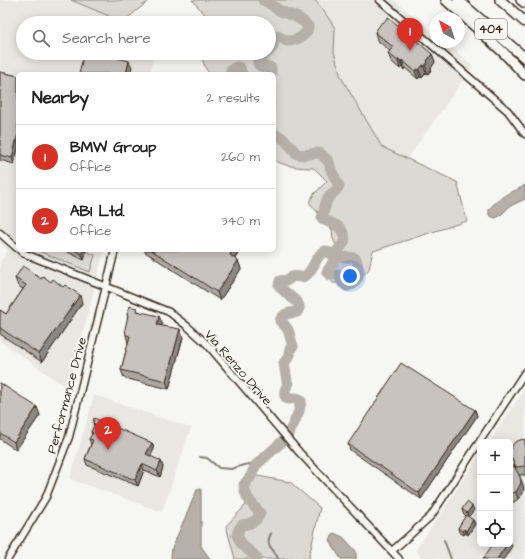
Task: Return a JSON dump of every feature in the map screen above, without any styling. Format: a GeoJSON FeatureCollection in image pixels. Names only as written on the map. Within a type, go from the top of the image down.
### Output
{"type":"FeatureCollection","features":[{"type":"Feature","properties":{"kind":"highway"},"geometry":{"type":"LineString","coordinates":[[446,0],[503,52],[525,75]]}},
{"type":"Feature","properties":{"kind":"highway","name":"404"},"geometry":{"type":"LineString","coordinates":[[458,0],[525,58]]}},
{"type":"Feature","properties":{"kind":"highway","name":"404"},"geometry":{"type":"LineString","coordinates":[[500,0],[525,22]]}},
{"type":"Feature","properties":{"kind":"highway"},"geometry":{"type":"LineString","coordinates":[[521,0],[525,3]]}},
{"type":"Feature","properties":{"kind":"street"},"geometry":{"type":"LineString","coordinates":[[380,0],[508,111],[525,134]]}},
{"type":"Feature","properties":{"kind":"street","name":"Via Renzo Drive"},"geometry":{"type":"LineString","coordinates":[[0,233],[16,246]]}},
{"type":"Feature","properties":{"kind":"street","name":"Via Renzo Drive"},"geometry":{"type":"LineString","coordinates":[[22,252],[169,312],[187,326],[207,344],[299,452],[399,559]]}},
{"type":"Feature","properties":{"kind":"street","name":"Performance Drive"},"geometry":{"type":"LineString","coordinates":[[8,559],[46,497],[69,437],[115,252]]}},
{"type":"Feature","properties":{"kind":"street"},"geometry":{"type":"LineString","coordinates":[[392,551],[431,516],[525,372]]}},
{"type":"Feature","properties":{"kind":"shaded area"},"geometry":{"type":"Polygon","coordinates":[[[0,0],[71,0],[109,16],[16,16],[16,60],[153,60],[150,72],[16,72],[16,252],[103,252],[69,389],[0,341],[0,262],[8,251],[0,243],[0,0]]]}},
{"type":"Feature","properties":{"kind":"shaded area"},"geometry":{"type":"Polygon","coordinates":[[[71,0],[150,0],[130,16],[109,16],[71,0]]]}},
{"type":"Feature","properties":{"kind":"shaded area"},"geometry":{"type":"Polygon","coordinates":[[[192,0],[315,0],[335,28],[334,52],[341,77],[382,147],[457,182],[467,221],[373,251],[369,269],[355,284],[333,283],[326,273],[328,267],[337,259],[339,251],[333,239],[332,230],[309,202],[314,194],[327,181],[314,168],[294,167],[276,161],[276,72],[208,72],[203,60],[276,60],[276,16],[206,16],[192,0]]]}},
{"type":"Feature","properties":{"kind":"shaded area"},"geometry":{"type":"Polygon","coordinates":[[[315,0],[394,0],[429,29],[429,48],[452,48],[473,66],[407,159],[382,148],[341,77],[334,52],[335,28],[315,0]]]}},
{"type":"Feature","properties":{"kind":"shaded area"},"geometry":{"type":"Polygon","coordinates":[[[525,185],[525,199],[510,206],[500,216],[495,218],[489,215],[489,209],[500,199],[525,185]]]}},
{"type":"Feature","properties":{"kind":"shaded area"},"geometry":{"type":"Polygon","coordinates":[[[41,252],[88,252],[95,255],[90,272],[41,252]]]}},
{"type":"Feature","properties":{"kind":"shaded area"},"geometry":{"type":"Polygon","coordinates":[[[525,389],[525,559],[423,559],[416,550],[477,459],[477,547],[513,547],[513,439],[491,439],[525,389]]]}},
{"type":"Feature","properties":{"kind":"shaded area"},"geometry":{"type":"Polygon","coordinates":[[[94,395],[191,428],[162,512],[70,479],[94,395]]]}},
{"type":"Feature","properties":{"kind":"shaded area"},"geometry":{"type":"Polygon","coordinates":[[[252,475],[290,482],[320,508],[309,557],[310,559],[235,559],[226,526],[245,506],[252,475]]]}},
{"type":"Feature","properties":{"kind":"shaded area"},"geometry":{"type":"Polygon","coordinates":[[[201,489],[201,546],[210,559],[172,559],[172,548],[197,490],[201,489]]]}},
{"type":"Feature","properties":{"kind":"shaded area"},"geometry":{"type":"Polygon","coordinates":[[[334,533],[343,537],[356,551],[356,559],[341,559],[330,540],[334,533]]]}},
{"type":"Feature","properties":{"kind":"building"},"geometry":{"type":"Polygon","coordinates":[[[388,17],[432,54],[425,66],[423,65],[419,70],[417,69],[415,71],[402,60],[401,62],[399,59],[398,61],[388,53],[393,47],[375,32],[382,22],[383,23],[388,17]]]}},
{"type":"Feature","properties":{"kind":"building"},"geometry":{"type":"Polygon","coordinates":[[[82,60],[129,61],[126,72],[79,72],[82,60]]]}},
{"type":"Feature","properties":{"kind":"building"},"geometry":{"type":"Polygon","coordinates":[[[0,72],[16,76],[16,142],[12,158],[0,155],[0,72]]]}},
{"type":"Feature","properties":{"kind":"building"},"geometry":{"type":"Polygon","coordinates":[[[154,252],[232,252],[230,255],[238,261],[217,292],[154,252]]]}},
{"type":"Feature","properties":{"kind":"building"},"geometry":{"type":"Polygon","coordinates":[[[23,266],[41,279],[43,276],[51,282],[53,279],[63,287],[65,285],[80,295],[39,354],[0,328],[0,310],[6,314],[26,285],[15,278],[23,266]]]}},
{"type":"Feature","properties":{"kind":"building"},"geometry":{"type":"Polygon","coordinates":[[[130,306],[137,308],[136,311],[159,316],[157,325],[180,329],[166,381],[121,370],[130,336],[126,335],[125,329],[127,314],[130,306]]]}},
{"type":"Feature","properties":{"kind":"building"},"geometry":{"type":"Polygon","coordinates":[[[401,363],[475,410],[419,493],[348,444],[401,363]]]}},
{"type":"Feature","properties":{"kind":"building"},"geometry":{"type":"Polygon","coordinates":[[[0,383],[37,407],[14,442],[0,433],[0,383]]]}},
{"type":"Feature","properties":{"kind":"building"},"geometry":{"type":"Polygon","coordinates":[[[94,418],[152,443],[146,454],[161,461],[157,471],[142,464],[135,480],[85,459],[93,440],[89,439],[93,433],[91,432],[95,424],[93,423],[94,418]]]}},
{"type":"Feature","properties":{"kind":"building"},"geometry":{"type":"Polygon","coordinates":[[[525,439],[525,466],[516,467],[513,461],[513,445],[520,440],[525,439]]]}},
{"type":"Feature","properties":{"kind":"building"},"geometry":{"type":"Polygon","coordinates":[[[513,466],[520,477],[521,482],[516,492],[513,493],[513,475],[513,466]]]}},
{"type":"Feature","properties":{"kind":"building"},"geometry":{"type":"Polygon","coordinates":[[[467,502],[472,506],[467,513],[462,509],[467,502]]]}},
{"type":"Feature","properties":{"kind":"building"},"geometry":{"type":"Polygon","coordinates":[[[466,515],[473,520],[466,531],[464,529],[462,531],[458,528],[466,515]]]}},
{"type":"Feature","properties":{"kind":"building"},"geometry":{"type":"Polygon","coordinates":[[[491,547],[505,547],[497,559],[483,559],[491,547]]]}},
{"type":"Feature","properties":{"kind":"waterway"},"geometry":{"type":"LineString","coordinates":[[263,0],[267,1],[275,8],[300,19],[308,26],[308,30],[305,34],[295,40],[287,41],[276,37]]}},
{"type":"Feature","properties":{"kind":"waterway"},"geometry":{"type":"LineString","coordinates":[[258,60],[258,64],[271,68],[271,72]]}},
{"type":"Feature","properties":{"kind":"waterway"},"geometry":{"type":"LineString","coordinates":[[230,72],[231,70],[237,67],[240,68],[241,72]]}},
{"type":"Feature","properties":{"kind":"waterway"},"geometry":{"type":"LineString","coordinates":[[257,559],[242,545],[237,535],[242,525],[253,522],[260,513],[247,497],[244,485],[251,476],[255,466],[286,438],[299,411],[301,401],[296,398],[288,399],[285,396],[285,390],[288,384],[284,363],[290,355],[290,349],[293,346],[288,330],[280,321],[285,315],[297,312],[299,307],[296,301],[281,288],[279,285],[280,281],[288,280],[295,276],[305,276],[311,271],[319,256],[325,251],[331,254],[334,259],[327,272],[330,275],[339,275],[342,282],[347,286],[353,284],[358,277],[358,267],[355,258],[340,256],[336,253],[345,240],[343,232],[338,226],[322,218],[328,198],[339,186],[331,170],[329,162],[320,153],[304,155],[297,154],[285,140],[276,135]]}},
{"type":"Feature","properties":{"kind":"waterway"},"geometry":{"type":"LineString","coordinates":[[200,457],[207,458],[219,468],[231,469],[249,464],[255,466]]}},
{"type":"Feature","properties":{"kind":"waterway"},"geometry":{"type":"LineString","coordinates":[[271,533],[269,545],[278,559]]}},
{"type":"Feature","properties":{"kind":"waterway"},"geometry":{"type":"LineString","coordinates":[[444,540],[451,559]]}},
{"type":"Feature","properties":{"kind":"place","name":"BMW Group"},"geometry":{"type":"Point","coordinates":[410,51]}},
{"type":"Feature","properties":{"kind":"place","name":"ABI Ltd."},"geometry":{"type":"Point","coordinates":[108,450]}}]}
